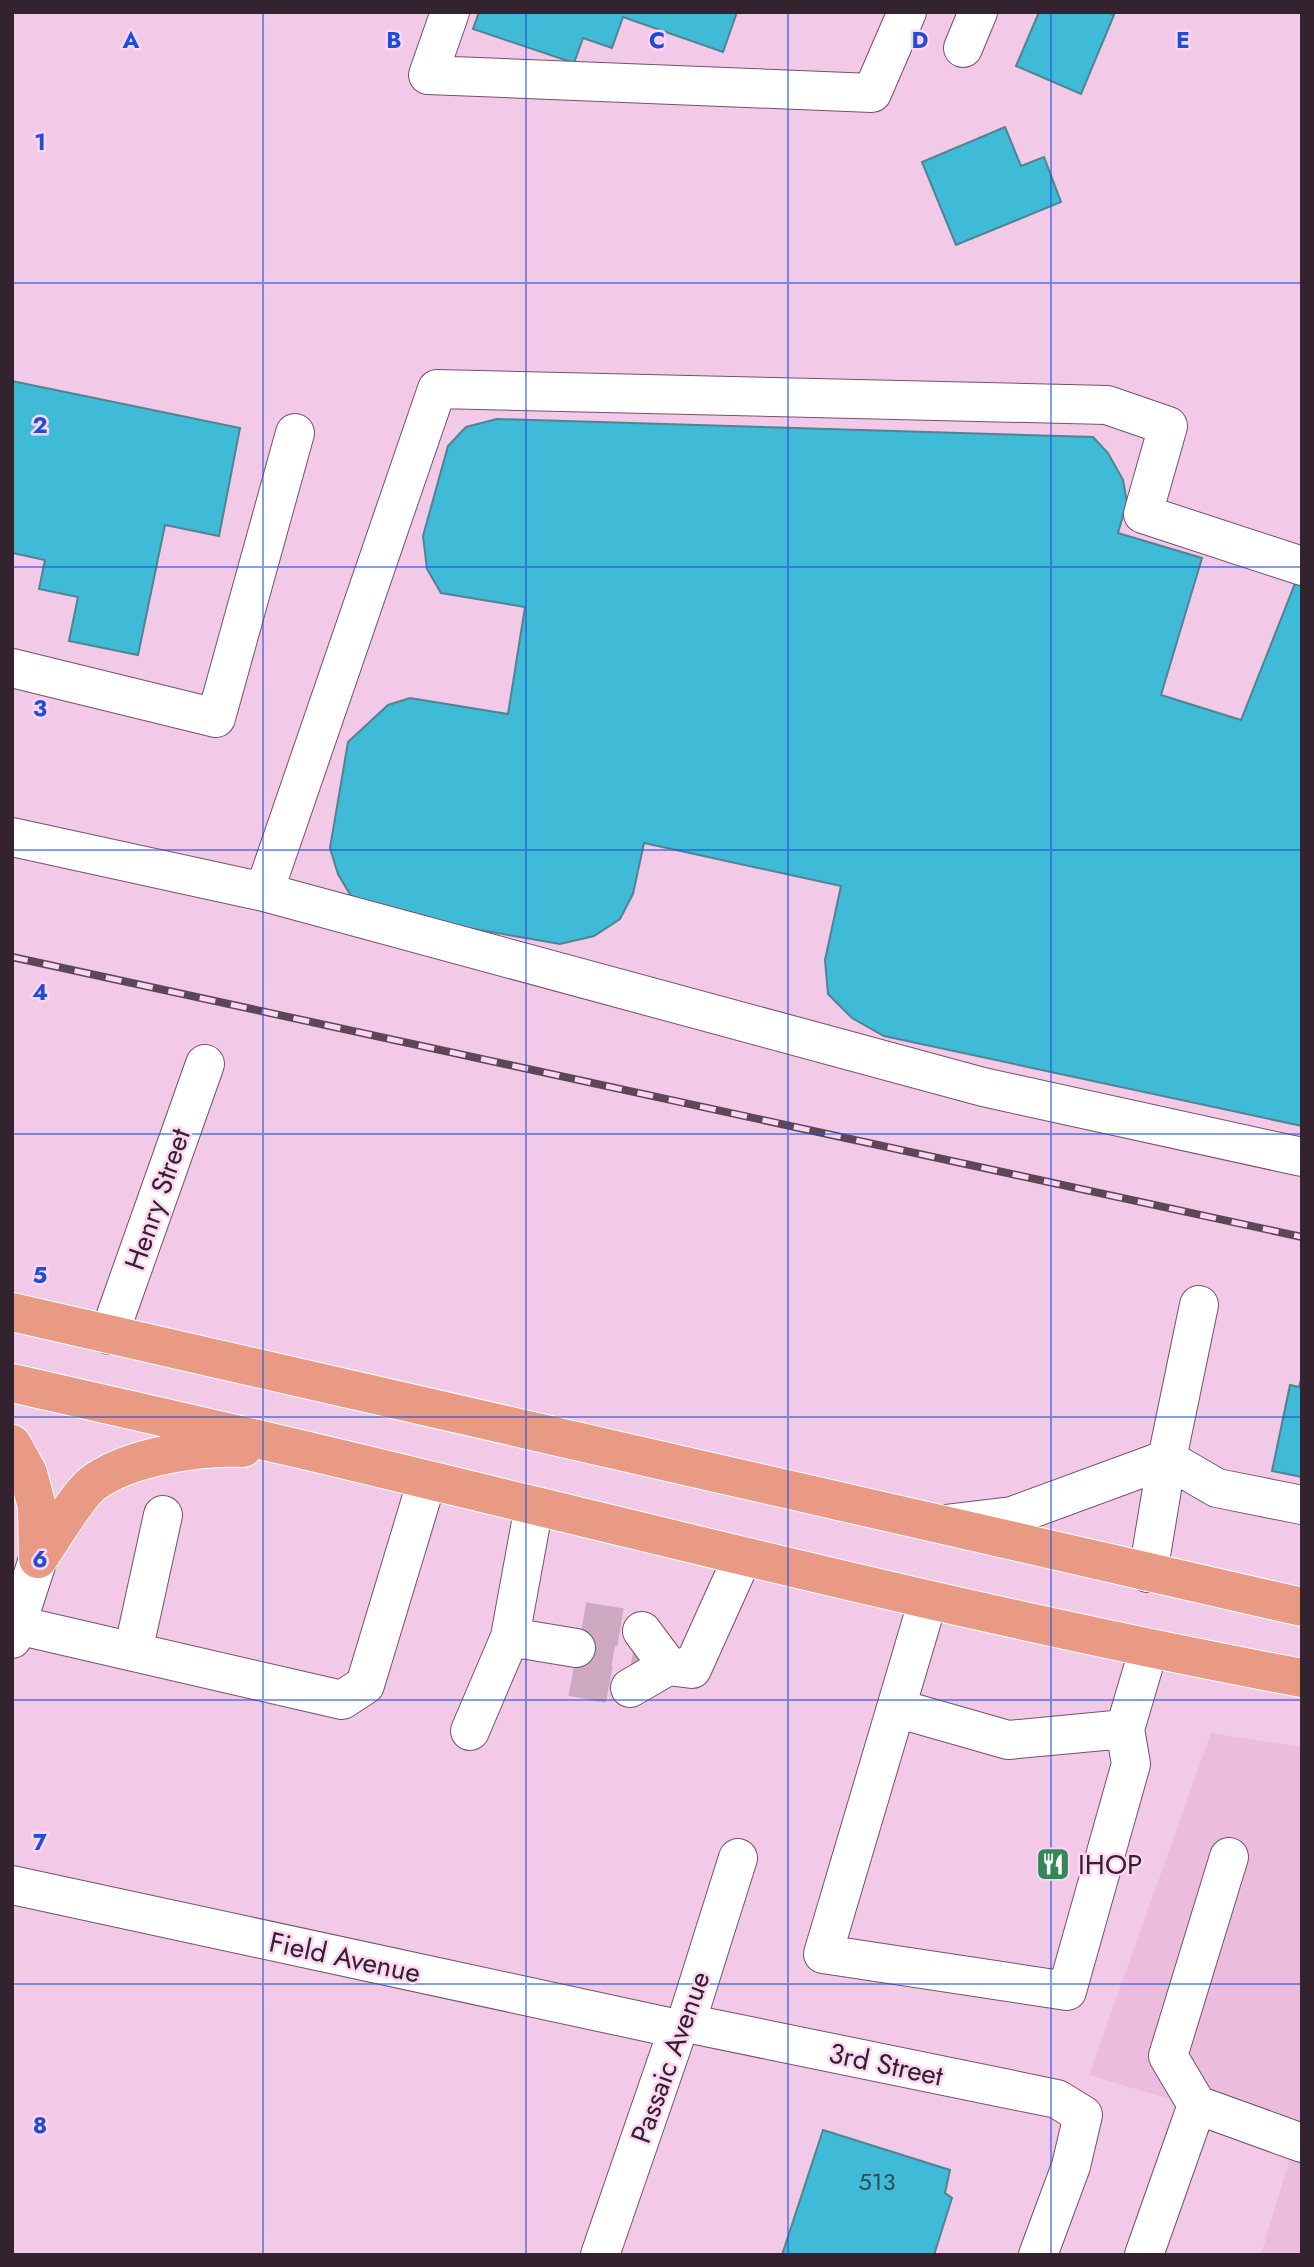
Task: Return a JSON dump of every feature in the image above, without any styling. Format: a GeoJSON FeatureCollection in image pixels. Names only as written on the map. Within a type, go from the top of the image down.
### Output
{"type":"FeatureCollection","features":[{"type":"Feature","properties":{"kind":"highway"},"geometry":{"type":"LineString","coordinates":[[12,1312],[1302,1607]]}},
{"type":"Feature","properties":{"kind":"highway"},"geometry":{"type":"LineString","coordinates":[[12,1383],[303,1449],[928,1600],[1302,1678]]}},
{"type":"Feature","properties":{"kind":"highway"},"geometry":{"type":"LineString","coordinates":[[12,1444],[28,1473],[37,1507],[27,1571]]}},
{"type":"Feature","properties":{"kind":"highway"},"geometry":{"type":"LineString","coordinates":[[27,1571],[91,1485],[125,1466],[181,1453],[233,1447],[303,1449]]}},
{"type":"Feature","properties":{"kind":"street"},"geometry":{"type":"LineString","coordinates":[[450,12],[428,75],[872,93],[907,12]]}},
{"type":"Feature","properties":{"kind":"street"},"geometry":{"type":"LineString","coordinates":[[963,48],[978,12]]}},
{"type":"Feature","properties":{"kind":"street"},"geometry":{"type":"LineString","coordinates":[[264,892],[437,389],[1107,405],[1168,426],[1143,514],[1302,566]]}},
{"type":"Feature","properties":{"kind":"street"},"geometry":{"type":"LineString","coordinates":[[12,668],[216,718],[295,433]]}},
{"type":"Feature","properties":{"kind":"street"},"geometry":{"type":"LineString","coordinates":[[12,837],[264,892],[983,1087],[1302,1157]]}},
{"type":"Feature","properties":{"kind":"street","name":"Henry Street"},"geometry":{"type":"LineString","coordinates":[[109,1335],[205,1064]]}},
{"type":"Feature","properties":{"kind":"street"},"geometry":{"type":"LineString","coordinates":[[1148,1573],[1167,1459],[1199,1305]]}},
{"type":"Feature","properties":{"kind":"street"},"geometry":{"type":"LineString","coordinates":[[1167,1459],[1217,1488],[1302,1505]]}},
{"type":"Feature","properties":{"kind":"street"},"geometry":{"type":"LineString","coordinates":[[938,1525],[1012,1516],[1167,1459]]}},
{"type":"Feature","properties":{"kind":"street"},"geometry":{"type":"LineString","coordinates":[[27,1571],[14,1632],[133,1652],[342,1700],[365,1685],[427,1480]]}},
{"type":"Feature","properties":{"kind":"street"},"geometry":{"type":"LineString","coordinates":[[470,1731],[510,1637],[534,1506]]}},
{"type":"Feature","properties":{"kind":"street"},"geometry":{"type":"LineString","coordinates":[[133,1652],[163,1515]]}},
{"type":"Feature","properties":{"kind":"street"},"geometry":{"type":"LineString","coordinates":[[645,1661],[692,1669],[743,1556]]}},
{"type":"Feature","properties":{"kind":"street"},"geometry":{"type":"LineString","coordinates":[[928,1600],[823,1954],[1067,1991],[1131,1764],[1125,1729],[1149,1648]]}},
{"type":"Feature","properties":{"kind":"street"},"geometry":{"type":"LineString","coordinates":[[510,1637],[571,1648]]}},
{"type":"Feature","properties":{"kind":"street"},"geometry":{"type":"LineString","coordinates":[[896,1708],[1008,1740],[1125,1729]]}},
{"type":"Feature","properties":{"kind":"street"},"geometry":{"type":"LineString","coordinates":[[1230,1857],[1168,2056],[1197,2105],[1302,2143]]}},
{"type":"Feature","properties":{"kind":"street","name":"Passaic Avenue"},"geometry":{"type":"LineString","coordinates":[[600,2255],[682,2026],[738,1858]]}},
{"type":"Feature","properties":{"kind":"street","name":"Field Avenue"},"geometry":{"type":"LineString","coordinates":[[12,1885],[682,2026]]}},
{"type":"Feature","properties":{"kind":"street","name":"3rd Street"},"geometry":{"type":"LineString","coordinates":[[682,2026],[1057,2099],[1083,2115],[1071,2166],[1038,2255]]}},
{"type":"Feature","properties":{"kind":"street"},"geometry":{"type":"LineString","coordinates":[[1144,2255],[1197,2105]]}},
{"type":"Feature","properties":{"kind":"shaded area"},"geometry":{"type":"Polygon","coordinates":[[[1211,1733],[1302,1747],[1302,2255],[1261,2255],[1296,2137],[1089,2075],[1211,1733]]]}},
{"type":"Feature","properties":{"kind":"building"},"geometry":{"type":"Polygon","coordinates":[[[479,12],[737,12],[723,52],[623,17],[612,48],[583,38],[574,63],[473,29],[479,12]]]}},
{"type":"Feature","properties":{"kind":"building"},"geometry":{"type":"Polygon","coordinates":[[[1039,12],[1107,12],[1114,15],[1081,94],[1016,66],[1039,12]]]}},
{"type":"Feature","properties":{"kind":"building"},"geometry":{"type":"Polygon","coordinates":[[[1005,127],[1021,166],[1044,157],[1061,202],[956,245],[922,162],[1005,127]]]}},
{"type":"Feature","properties":{"kind":"building"},"geometry":{"type":"Polygon","coordinates":[[[12,381],[240,428],[219,536],[165,525],[138,655],[69,641],[78,597],[39,589],[45,560],[12,553],[12,381]]]}},
{"type":"Feature","properties":{"kind":"building"},"geometry":{"type":"Polygon","coordinates":[[[497,419],[1093,437],[1108,453],[1123,480],[1127,502],[1118,533],[1202,558],[1161,695],[1241,720],[1298,576],[1302,577],[1302,1126],[884,1036],[852,1018],[828,994],[825,960],[841,886],[644,843],[633,894],[620,919],[594,936],[560,944],[381,913],[355,903],[338,874],[330,848],[348,742],[388,705],[410,698],[508,714],[525,607],[441,593],[427,569],[423,536],[448,446],[466,427],[497,419]]]}},
{"type":"Feature","properties":{"kind":"building"},"geometry":{"type":"Polygon","coordinates":[[[1302,1376],[1302,1477],[1272,1471],[1290,1385],[1299,1387],[1302,1376]]]}},
{"type":"Feature","properties":{"kind":"building"},"geometry":{"type":"Polygon","coordinates":[[[823,2130],[950,2170],[945,2193],[952,2198],[934,2255],[782,2255],[823,2130]]]}},
{"type":"Feature","properties":{"kind":"tunnel"},"geometry":{"type":"LineString","coordinates":[[583,1621],[642,1631]]}},
{"type":"Feature","properties":{"kind":"tunnel"},"geometry":{"type":"LineString","coordinates":[[576,1648],[639,1660]]}},
{"type":"Feature","properties":{"kind":"tunnel"},"geometry":{"type":"LineString","coordinates":[[572,1677],[630,1688]]}},
{"type":"Feature","properties":{"kind":"railway"},"geometry":{"type":"LineString","coordinates":[[12,957],[1302,1237]]}},
{"type":"Feature","properties":{"kind":"place","name":"IHOP"},"geometry":{"type":"Point","coordinates":[1053,1864]}}]}
